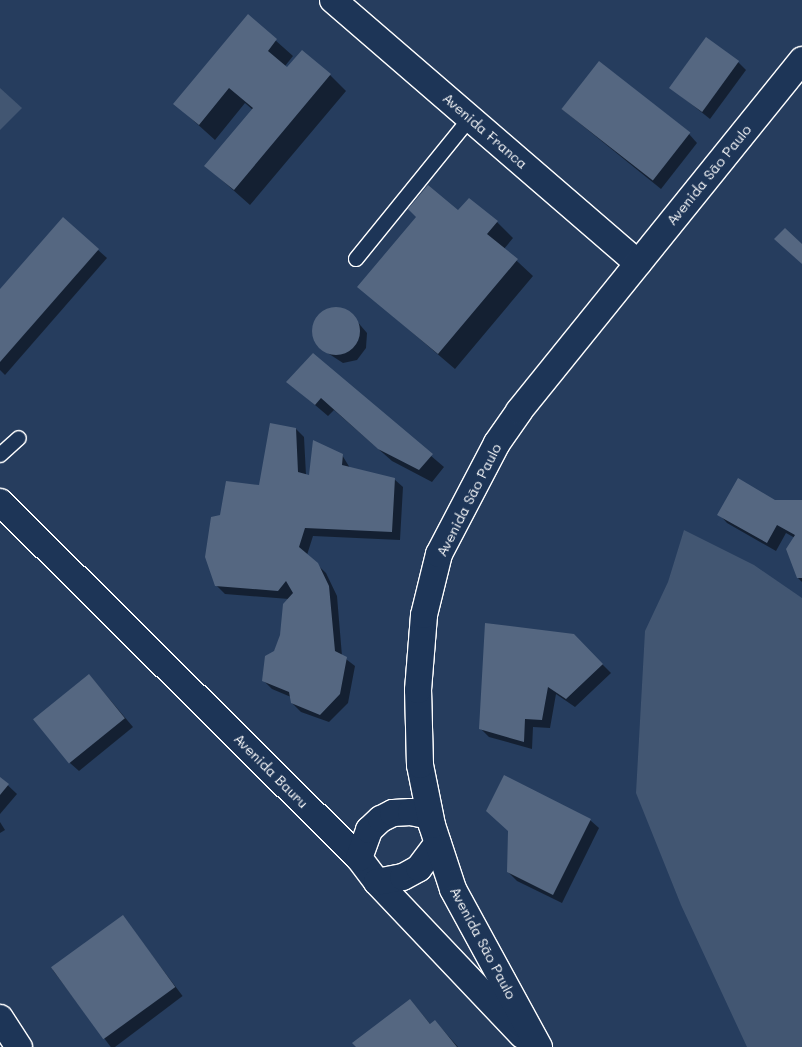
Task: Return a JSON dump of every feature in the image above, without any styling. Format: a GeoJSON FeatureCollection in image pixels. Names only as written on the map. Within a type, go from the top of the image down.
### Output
{"type":"FeatureCollection","features":[{"type":"Feature","properties":{"kind":"street","name":"Avenida Franca"},"geometry":{"type":"LineString","coordinates":[[333,0],[638,263]]}},
{"type":"Feature","properties":{"kind":"street","name":"Avenida São Paulo"},"geometry":{"type":"LineString","coordinates":[[539,1047],[453,889],[430,816],[420,764],[418,690],[424,615],[439,554],[497,443],[638,263],[802,60]]}},
{"type":"Feature","properties":{"kind":"street","name":"Avenida Bauru"},"geometry":{"type":"LineString","coordinates":[[0,502],[359,858],[376,882],[534,1047]]}},
{"type":"Feature","properties":{"kind":"street"},"geometry":{"type":"LineString","coordinates":[[359,858],[369,830],[381,819],[393,813],[411,812],[430,816]]}},
{"type":"Feature","properties":{"kind":"street"},"geometry":{"type":"LineString","coordinates":[[376,882],[403,877],[419,868],[438,843]]}},
{"type":"Feature","properties":{"kind":"street"},"geometry":{"type":"LineString","coordinates":[[0,1018],[19,1047]]}},
{"type":"Feature","properties":{"kind":"lane"},"geometry":{"type":"LineString","coordinates":[[356,259],[470,118]]}},
{"type":"Feature","properties":{"kind":"lane"},"geometry":{"type":"LineString","coordinates":[[0,455],[18,438]]}},
{"type":"Feature","properties":{"kind":"shaded area"},"geometry":{"type":"Polygon","coordinates":[[[0,88],[22,108],[0,130],[0,88]]]}},
{"type":"Feature","properties":{"kind":"shaded area"},"geometry":{"type":"Polygon","coordinates":[[[684,530],[754,565],[802,598],[802,1047],[747,1047],[681,905],[636,793],[645,631],[668,582],[684,530]]]}},
{"type":"Feature","properties":{"kind":"building"},"geometry":{"type":"Polygon","coordinates":[[[248,14],[277,39],[268,51],[287,67],[302,50],[331,74],[234,190],[204,166],[253,108],[229,88],[199,125],[173,104],[248,14]]]}},
{"type":"Feature","properties":{"kind":"building"},"geometry":{"type":"Polygon","coordinates":[[[706,37],[739,61],[702,112],[669,88],[706,37]]]}},
{"type":"Feature","properties":{"kind":"building"},"geometry":{"type":"Polygon","coordinates":[[[599,61],[690,132],[653,180],[561,109],[599,61]]]}},
{"type":"Feature","properties":{"kind":"building"},"geometry":{"type":"Polygon","coordinates":[[[428,185],[458,210],[469,198],[498,221],[487,234],[518,259],[438,354],[357,287],[416,217],[408,209],[428,185]]]}},
{"type":"Feature","properties":{"kind":"building"},"geometry":{"type":"Polygon","coordinates":[[[63,217],[99,249],[0,362],[0,289],[63,217]]]}},
{"type":"Feature","properties":{"kind":"building"},"geometry":{"type":"Polygon","coordinates":[[[785,228],[802,244],[802,264],[774,239],[785,228]]]}},
{"type":"Feature","properties":{"kind":"building"},"geometry":{"type":"Polygon","coordinates":[[[331,307],[341,307],[353,314],[360,326],[360,336],[353,348],[341,355],[331,355],[323,351],[316,344],[312,336],[312,326],[316,318],[323,311],[331,307]]]}},
{"type":"Feature","properties":{"kind":"building"},"geometry":{"type":"Polygon","coordinates":[[[313,353],[433,454],[419,470],[378,449],[321,398],[315,405],[286,382],[313,353]]]}},
{"type":"Feature","properties":{"kind":"building"},"geometry":{"type":"Polygon","coordinates":[[[270,423],[296,428],[298,472],[309,475],[313,440],[343,454],[342,465],[395,478],[392,532],[305,528],[299,547],[318,563],[329,586],[335,651],[347,657],[340,694],[320,715],[291,703],[289,692],[262,681],[265,656],[274,651],[280,635],[283,604],[293,593],[286,581],[278,591],[215,586],[205,557],[211,517],[220,515],[226,481],[259,485],[270,423]]]}},
{"type":"Feature","properties":{"kind":"building"},"geometry":{"type":"Polygon","coordinates":[[[738,478],[775,500],[802,500],[802,578],[797,578],[786,549],[795,535],[777,525],[767,543],[717,515],[738,478]]]}},
{"type":"Feature","properties":{"kind":"building"},"geometry":{"type":"Polygon","coordinates":[[[485,623],[574,634],[603,664],[566,699],[548,687],[542,720],[525,719],[524,742],[479,729],[485,623]]]}},
{"type":"Feature","properties":{"kind":"building"},"geometry":{"type":"Polygon","coordinates":[[[89,674],[125,718],[69,764],[33,719],[89,674]]]}},
{"type":"Feature","properties":{"kind":"building"},"geometry":{"type":"Polygon","coordinates":[[[504,775],[591,819],[553,895],[507,872],[508,831],[486,811],[504,775]]]}},
{"type":"Feature","properties":{"kind":"building"},"geometry":{"type":"Polygon","coordinates":[[[0,777],[9,784],[0,795],[0,777]]]}},
{"type":"Feature","properties":{"kind":"building"},"geometry":{"type":"Polygon","coordinates":[[[123,915],[175,987],[103,1039],[51,967],[123,915]]]}},
{"type":"Feature","properties":{"kind":"building"},"geometry":{"type":"Polygon","coordinates":[[[410,999],[430,1024],[435,1020],[457,1047],[356,1047],[352,1043],[410,999]]]}}]}
